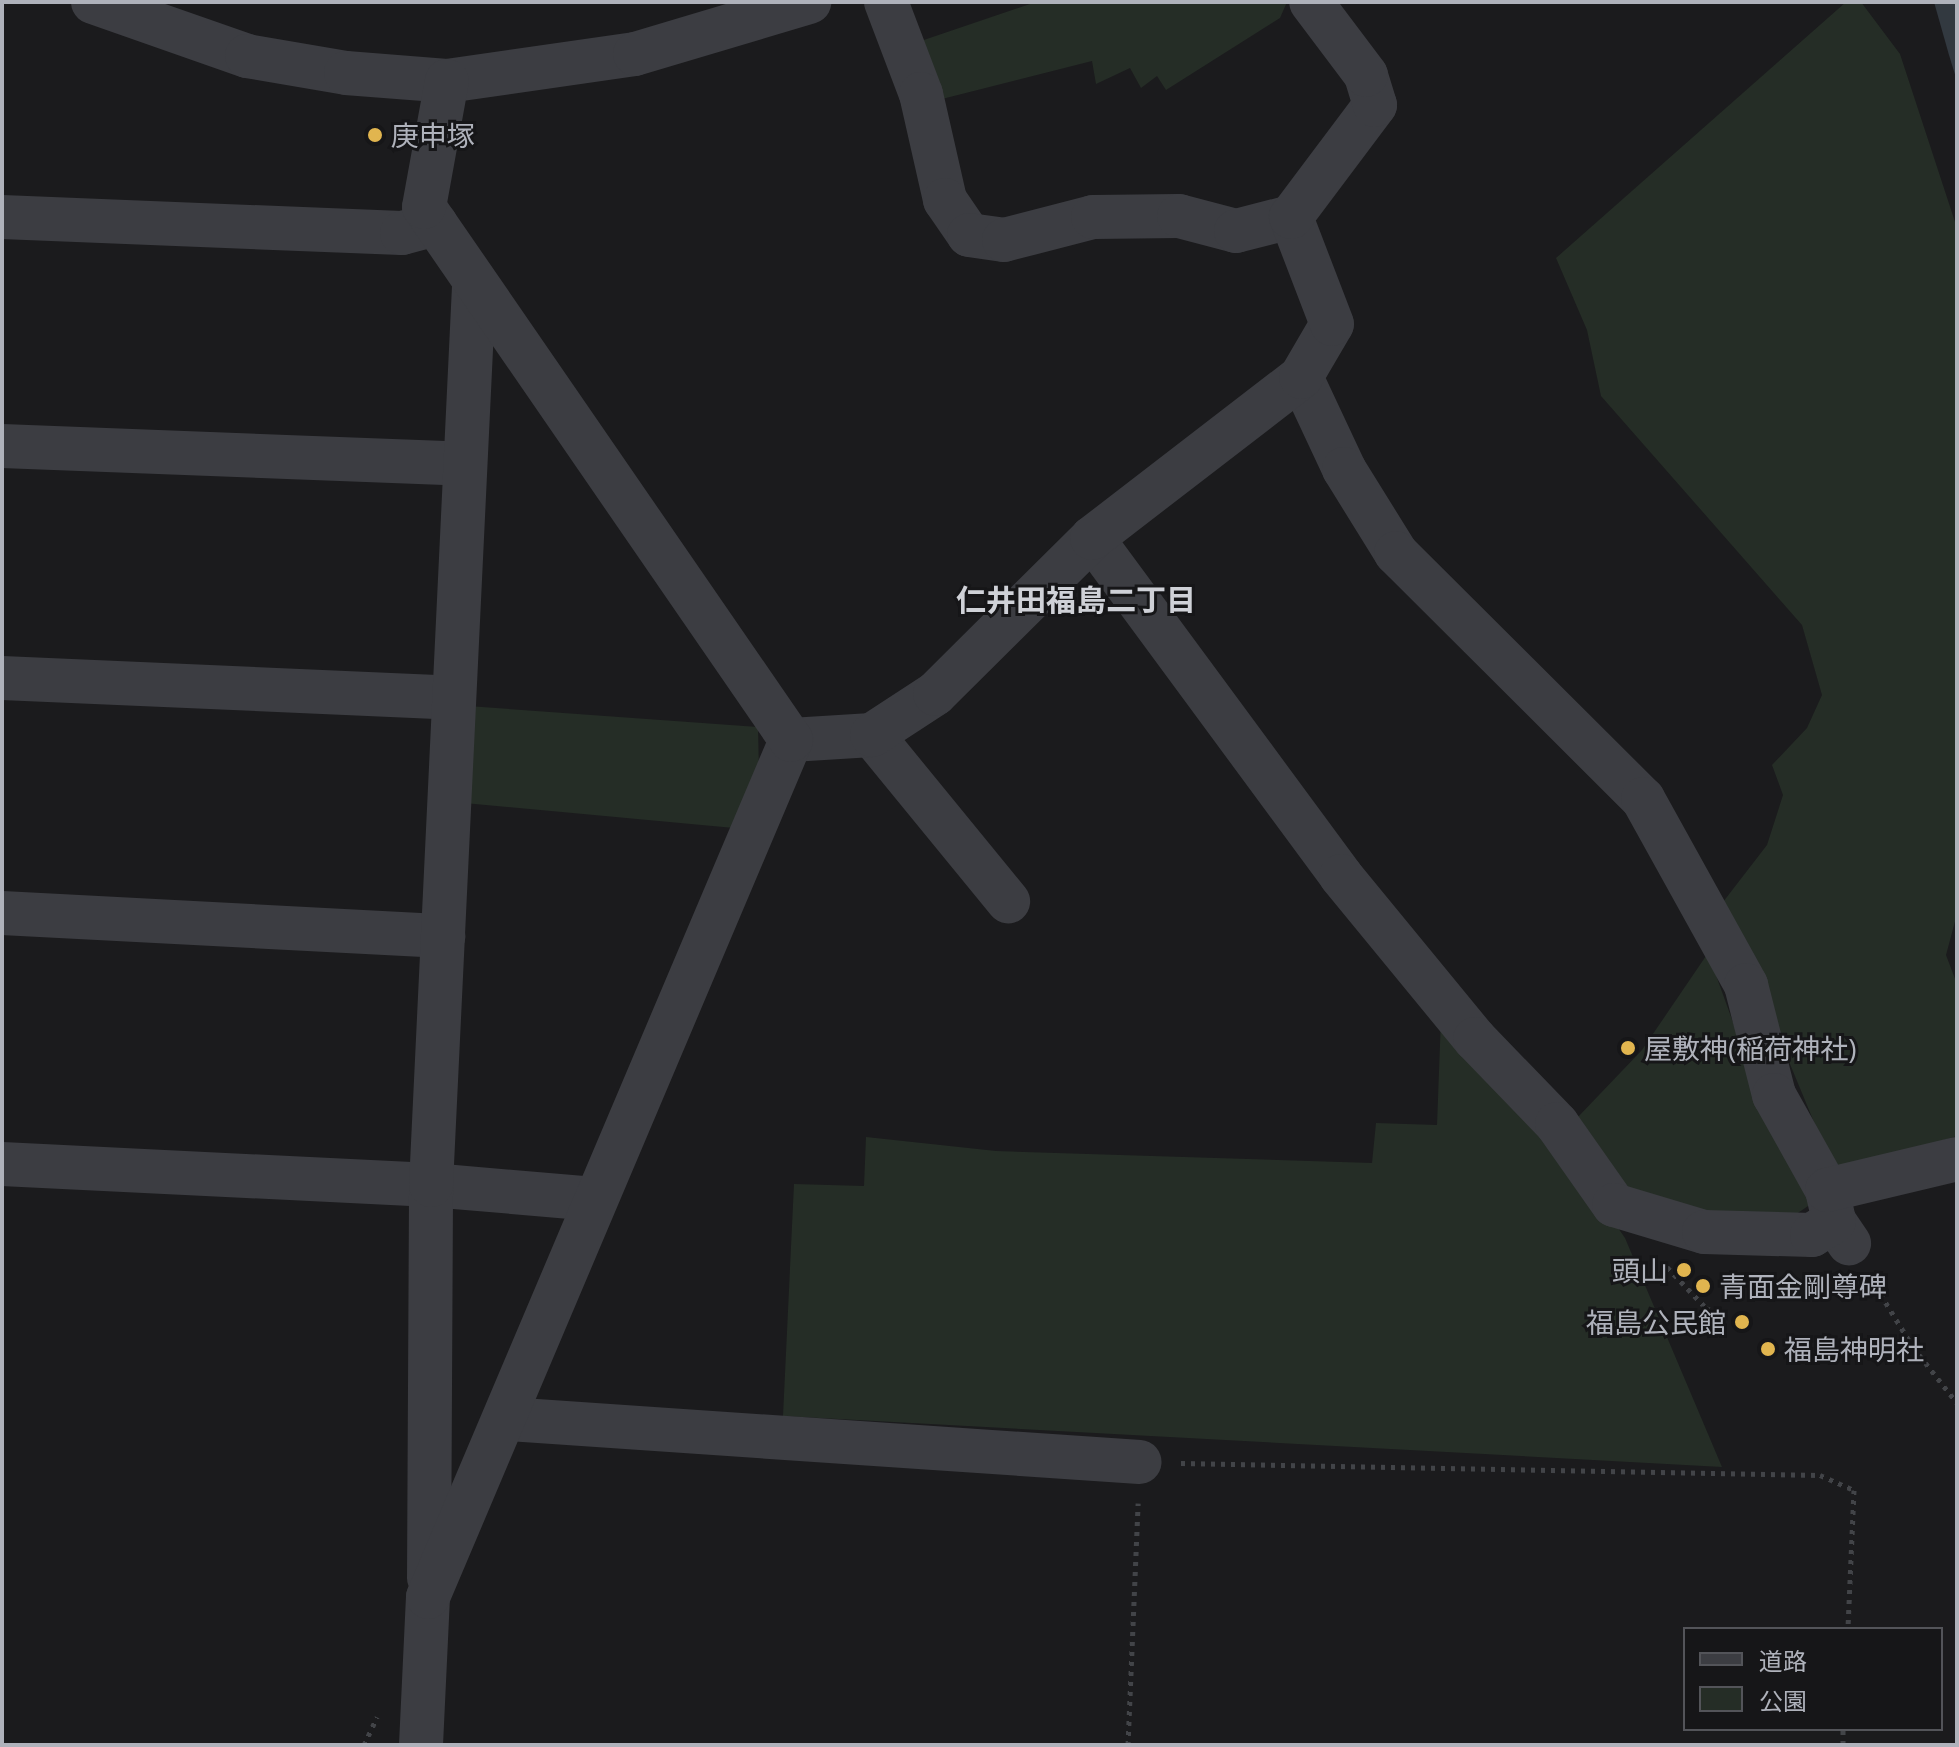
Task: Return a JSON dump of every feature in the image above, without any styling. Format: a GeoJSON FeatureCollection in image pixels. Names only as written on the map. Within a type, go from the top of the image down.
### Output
{"type":"FeatureCollection","features":[{"type":"Feature","properties":{"kind":"street"},"geometry":{"type":"LineString","coordinates":[[93,2],[133,20],[247,56],[346,73],[447,81],[635,54],[809,2]]}},
{"type":"Feature","properties":{"kind":"street"},"geometry":{"type":"LineString","coordinates":[[886,2],[921,94],[945,200],[969,235],[1004,240],[1093,217],[1179,216],[1236,231],[1291,217],[1375,105],[1366,75],[1311,2]]}},
{"type":"Feature","properties":{"kind":"street"},"geometry":{"type":"LineString","coordinates":[[447,81],[424,207],[474,285],[791,740]]}},
{"type":"Feature","properties":{"kind":"street"},"geometry":{"type":"LineString","coordinates":[[2,217],[402,233],[436,224]]}},
{"type":"Feature","properties":{"kind":"street"},"geometry":{"type":"LineString","coordinates":[[791,740],[872,735],[935,694],[1092,538],[1301,377],[1332,324],[1291,217]]}},
{"type":"Feature","properties":{"kind":"street"},"geometry":{"type":"LineString","coordinates":[[421,1745],[428,1597],[431,1185],[474,285]]}},
{"type":"Feature","properties":{"kind":"street"},"geometry":{"type":"LineString","coordinates":[[1301,377],[1344,469],[1396,553],[1643,799],[1746,985],[1774,1095],[1837,1218]]}},
{"type":"Feature","properties":{"kind":"street"},"geometry":{"type":"LineString","coordinates":[[2,446],[465,464]]}},
{"type":"Feature","properties":{"kind":"street"},"geometry":{"type":"LineString","coordinates":[[1092,538],[1341,876],[1475,1039],[1557,1124],[1614,1205],[1704,1232],[1812,1235],[1837,1218],[1957,1159]]}},
{"type":"Feature","properties":{"kind":"street"},"geometry":{"type":"LineString","coordinates":[[2,678],[454,698]]}},
{"type":"Feature","properties":{"kind":"street"},"geometry":{"type":"LineString","coordinates":[[872,735],[1008,901]]}},
{"type":"Feature","properties":{"kind":"street"},"geometry":{"type":"LineString","coordinates":[[428,1597],[507,1419],[594,1199],[791,740]]}},
{"type":"Feature","properties":{"kind":"street"},"geometry":{"type":"LineString","coordinates":[[2,913],[443,936]]}},
{"type":"Feature","properties":{"kind":"street"},"geometry":{"type":"LineString","coordinates":[[2,1164],[431,1185],[594,1199]]}},
{"type":"Feature","properties":{"kind":"street"},"geometry":{"type":"LineString","coordinates":[[507,1419],[1140,1462]]}},
{"type":"Feature","properties":{"kind":"path"},"geometry":{"type":"LineString","coordinates":[[1837,1218],[1913,1347],[1957,1403]]}},
{"type":"Feature","properties":{"kind":"path"},"geometry":{"type":"LineString","coordinates":[[1128,1745],[1140,1462],[1820,1475],[1854,1490],[1848,1627]]}},
{"type":"Feature","properties":{"kind":"green space"},"geometry":{"type":"Polygon","coordinates":[[[1036,2],[1287,2],[1280,18],[1166,90],[1157,76],[1141,88],[1130,68],[1096,84],[1092,61],[938,100],[915,43],[1036,2]]]}},
{"type":"Feature","properties":{"kind":"green space"},"geometry":{"type":"Polygon","coordinates":[[[1846,2],[1861,2],[1900,54],[1957,228],[1957,914],[1946,955],[1957,984],[1957,1136],[1835,1173],[1723,902],[1767,845],[1783,795],[1772,765],[1807,728],[1822,695],[1802,625],[1601,396],[1587,330],[1556,258],[1846,2]]]}},
{"type":"Feature","properties":{"kind":"green space"},"geometry":{"type":"Polygon","coordinates":[[[468,706],[758,727],[759,772],[734,828],[464,803],[468,706]]]}},
{"type":"Feature","properties":{"kind":"green space"},"geometry":{"type":"Polygon","coordinates":[[[1708,953],[1756,1086],[1811,1204],[1789,1219],[1671,1210],[1630,1193],[1577,1118],[1642,1050],[1708,953]]]}},
{"type":"Feature","properties":{"kind":"green space"},"geometry":{"type":"Polygon","coordinates":[[[1441,1018],[1547,1126],[1625,1238],[1722,1467],[783,1416],[794,1184],[864,1186],[866,1137],[996,1151],[1372,1163],[1376,1123],[1437,1125],[1441,1018]]]}},
{"type":"Feature","properties":{"kind":"shaded area"},"geometry":{"type":"Polygon","coordinates":[[[1934,2],[1957,2],[1957,81],[1949,55],[1934,2]]]}},
{"type":"Feature","properties":{"kind":"place","name":"庚申塚"},"geometry":{"type":"Point","coordinates":[375,135]}},
{"type":"Feature","properties":{"kind":"place","name":"屋敷神(稲荷神社)"},"geometry":{"type":"Point","coordinates":[1628,1048]}},
{"type":"Feature","properties":{"kind":"place","name":"頭山"},"geometry":{"type":"Point","coordinates":[1684,1270]}},
{"type":"Feature","properties":{"kind":"place","name":"青面金剛尊碑"},"geometry":{"type":"Point","coordinates":[1703,1286]}},
{"type":"Feature","properties":{"kind":"place","name":"福島公民館"},"geometry":{"type":"Point","coordinates":[1742,1322]}},
{"type":"Feature","properties":{"kind":"place","name":"福島神明社"},"geometry":{"type":"Point","coordinates":[1768,1349]}},
{"type":"Feature","properties":{"kind":"district","name":"仁井田福島二丁目"},"geometry":{"type":"Point","coordinates":[1076,600]}}]}
